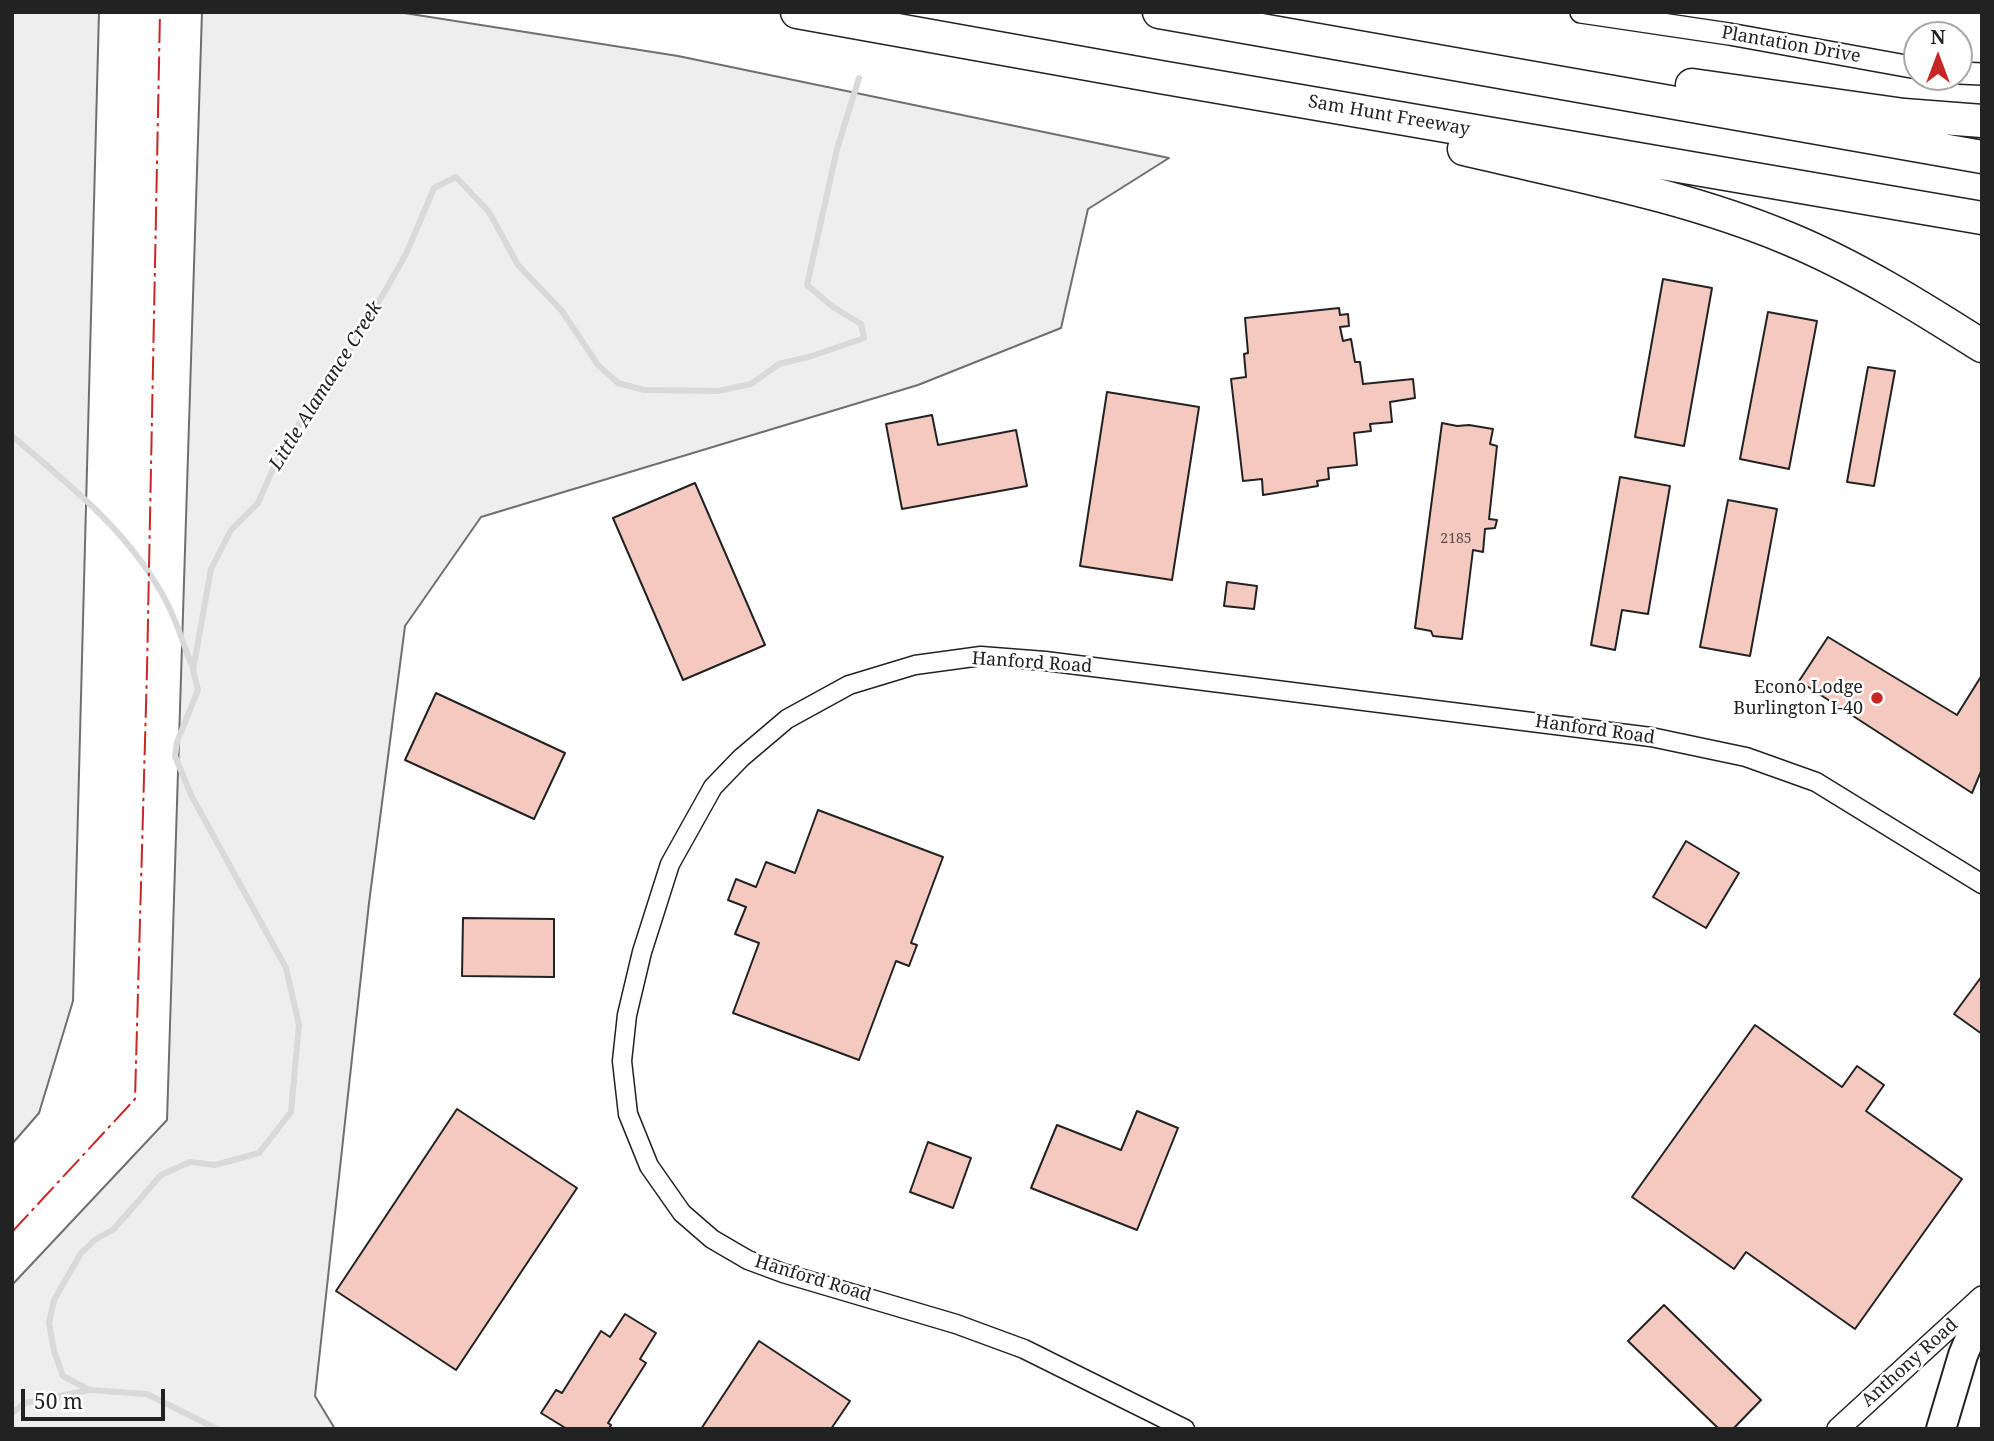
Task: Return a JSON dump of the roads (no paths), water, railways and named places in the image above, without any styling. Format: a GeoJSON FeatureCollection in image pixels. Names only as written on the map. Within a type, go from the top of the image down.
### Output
{"type":"FeatureCollection","features":[{"type":"Feature","properties":{"kind":"highway","name":"Sam Hunt Freeway"},"geometry":{"type":"LineString","coordinates":[[797,12],[1982,218]]}},
{"type":"Feature","properties":{"kind":"highway"},"geometry":{"type":"LineString","coordinates":[[1159,12],[1982,157]]}},
{"type":"Feature","properties":{"kind":"highway"},"geometry":{"type":"LineString","coordinates":[[1190,12],[1904,115],[1982,121]]}},
{"type":"Feature","properties":{"kind":"highway"},"geometry":{"type":"LineString","coordinates":[[1160,77],[1657,195],[1722,214],[1816,251],[1930,313],[1982,345]]}},
{"type":"Feature","properties":{"kind":"main road"},"geometry":{"type":"LineString","coordinates":[[1941,1429],[1963,1355],[1982,1310]]}},
{"type":"Feature","properties":{"kind":"street","name":"Plantation Drive"},"geometry":{"type":"LineString","coordinates":[[1581,12],[1730,34],[1903,65]]}},
{"type":"Feature","properties":{"kind":"street","name":"Hanford Road"},"geometry":{"type":"LineString","coordinates":[[1185,1429],[1024,1349],[881,1300],[757,1265],[712,1239],[682,1213],[649,1166],[628,1114],[622,1061],[627,1015],[642,952],[670,864],[713,787],[741,758],[787,719],[849,684],[915,665],[981,656],[1058,662],[1651,737],[1746,757],[1816,782],[1982,884]]}},
{"type":"Feature","properties":{"kind":"street","name":"Anthony Road"},"geometry":{"type":"LineString","coordinates":[[1838,1429],[1982,1297]]}},
{"type":"Feature","properties":{"kind":"waterway","name":"Little Alamance Creek"},"geometry":{"type":"LineString","coordinates":[[217,1429],[147,1394],[89,1390],[63,1376],[54,1351],[49,1323],[54,1300],[81,1253],[96,1239],[114,1229],[161,1175],[190,1162],[215,1165],[259,1153],[291,1112],[299,1025],[286,968],[191,795],[175,756],[177,742],[198,690],[193,670],[211,569],[231,530],[258,503],[281,451],[352,347],[385,291],[406,254],[434,188],[456,177],[489,212],[518,265],[562,311],[598,365],[618,383],[644,390],[718,391],[751,384],[779,364],[864,338],[861,324],[833,307],[807,285],[837,149],[859,78]]}},
{"type":"Feature","properties":{"kind":"waterway"},"geometry":{"type":"LineString","coordinates":[[12,436],[98,512],[136,555],[167,603],[193,668]]}},
{"type":"Feature","properties":{"kind":"waterway"},"geometry":{"type":"LineString","coordinates":[[12,1413],[25,1403],[89,1390]]}},
{"type":"Feature","properties":{"kind":"place","name":"Econo Lodge Burlington I-40"},"geometry":{"type":"Point","coordinates":[1877,698]}}]}
